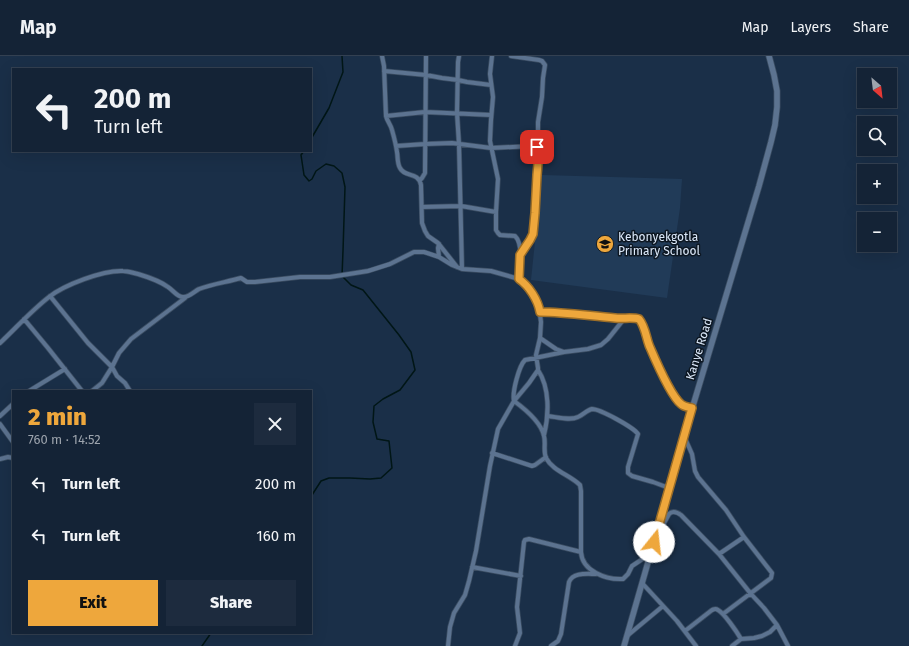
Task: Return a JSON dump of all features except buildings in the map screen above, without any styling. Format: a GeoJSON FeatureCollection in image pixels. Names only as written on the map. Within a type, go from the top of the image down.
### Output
{"type":"FeatureCollection","features":[{"type":"Feature","properties":{"kind":"main road","name":"Kanye Road"},"geometry":{"type":"LineString","coordinates":[[624,646],[641,582],[654,542],[692,408],[760,186],[775,125],[777,106],[776,85],[769,56]]}},
{"type":"Feature","properties":{"kind":"street"},"geometry":{"type":"LineString","coordinates":[[382,56],[384,63],[386,116],[392,129],[398,162],[401,170],[415,176],[420,180],[422,223],[426,234],[460,268]]}},
{"type":"Feature","properties":{"kind":"street"},"geometry":{"type":"LineString","coordinates":[[420,180],[425,173],[426,56]]}},
{"type":"Feature","properties":{"kind":"street"},"geometry":{"type":"LineString","coordinates":[[460,56],[458,62],[457,113],[461,206],[460,268]]}},
{"type":"Feature","properties":{"kind":"street"},"geometry":{"type":"LineString","coordinates":[[492,56],[490,74],[493,97],[490,133],[491,148],[498,179],[496,212],[497,232],[502,235],[516,236],[519,241],[519,279]]}},
{"type":"Feature","properties":{"kind":"street"},"geometry":{"type":"LineString","coordinates":[[510,56],[541,60],[545,65],[538,122],[538,145],[536,148]]}},
{"type":"Feature","properties":{"kind":"street"},"geometry":{"type":"LineString","coordinates":[[384,72],[426,75],[491,85]]}},
{"type":"Feature","properties":{"kind":"street"},"geometry":{"type":"LineString","coordinates":[[386,116],[425,112],[491,115]]}},
{"type":"Feature","properties":{"kind":"street"},"geometry":{"type":"LineString","coordinates":[[396,146],[452,143],[491,148],[532,146],[538,149],[533,234],[520,255]]}},
{"type":"Feature","properties":{"kind":"street"},"geometry":{"type":"LineString","coordinates":[[422,208],[461,206],[496,212]]}},
{"type":"Feature","properties":{"kind":"street"},"geometry":{"type":"LineString","coordinates":[[431,254],[438,246]]}},
{"type":"Feature","properties":{"kind":"street"},"geometry":{"type":"LineString","coordinates":[[438,246],[439,257]]}},
{"type":"Feature","properties":{"kind":"street"},"geometry":{"type":"LineString","coordinates":[[93,390],[102,383],[131,338],[196,291],[241,278],[247,282],[255,282],[300,277],[330,277],[361,273],[380,268],[414,252],[424,252],[439,257],[460,268],[491,271],[519,279],[525,283],[537,303],[540,312],[540,338],[536,351],[536,358],[538,370],[543,379],[546,390],[548,416],[544,436]]}},
{"type":"Feature","properties":{"kind":"street"},"geometry":{"type":"LineString","coordinates":[[0,343],[36,307],[50,296],[69,285],[102,274],[122,271],[130,272],[168,286],[178,295],[185,298]]}},
{"type":"Feature","properties":{"kind":"street"},"geometry":{"type":"LineString","coordinates":[[50,296],[88,343],[112,367],[129,390]]}},
{"type":"Feature","properties":{"kind":"street"},"geometry":{"type":"LineString","coordinates":[[540,312],[562,312],[624,319],[636,318],[640,320],[658,366],[674,397],[685,407],[692,408]]}},
{"type":"Feature","properties":{"kind":"street"},"geometry":{"type":"LineString","coordinates":[[24,319],[81,390]]}},
{"type":"Feature","properties":{"kind":"street"},"geometry":{"type":"LineString","coordinates":[[596,574],[581,558],[581,488],[579,484],[553,467],[546,457],[542,429],[531,416],[514,401],[513,394],[522,364],[525,360],[588,349],[602,345],[624,319]]}},
{"type":"Feature","properties":{"kind":"street"},"geometry":{"type":"LineString","coordinates":[[540,338],[556,349],[564,352]]}},
{"type":"Feature","properties":{"kind":"street"},"geometry":{"type":"LineString","coordinates":[[31,390],[65,369]]}},
{"type":"Feature","properties":{"kind":"street"},"geometry":{"type":"LineString","coordinates":[[448,646],[450,627],[454,613],[465,595],[476,551],[486,486],[498,429],[514,401],[538,370]]}},
{"type":"Feature","properties":{"kind":"street"},"geometry":{"type":"LineString","coordinates":[[0,416],[12,405]]}},
{"type":"Feature","properties":{"kind":"street"},"geometry":{"type":"LineString","coordinates":[[548,416],[573,418],[578,417],[587,411],[594,410],[623,423],[637,432],[638,435],[628,466],[628,473],[632,476],[669,488]]}},
{"type":"Feature","properties":{"kind":"street"},"geometry":{"type":"LineString","coordinates":[[0,424],[12,441]]}},
{"type":"Feature","properties":{"kind":"street"},"geometry":{"type":"LineString","coordinates":[[684,436],[692,454],[695,471],[698,478],[726,510],[744,537],[772,573],[771,578],[723,614]]}},
{"type":"Feature","properties":{"kind":"street"},"geometry":{"type":"LineString","coordinates":[[492,453],[532,466],[546,457]]}},
{"type":"Feature","properties":{"kind":"street"},"geometry":{"type":"LineString","coordinates":[[0,459],[12,458]]}},
{"type":"Feature","properties":{"kind":"street"},"geometry":{"type":"LineString","coordinates":[[654,542],[669,514],[674,511],[681,515],[719,554],[764,608],[778,626],[788,646]]}},
{"type":"Feature","properties":{"kind":"street"},"geometry":{"type":"LineString","coordinates":[[719,554],[744,537]]}},
{"type":"Feature","properties":{"kind":"street"},"geometry":{"type":"LineString","coordinates":[[515,646],[520,633],[516,607],[524,542],[527,539],[581,552]]}},
{"type":"Feature","properties":{"kind":"street"},"geometry":{"type":"LineString","coordinates":[[551,646],[558,641],[561,634],[570,579],[574,576],[596,574],[623,579],[628,574],[632,566],[650,554]]}},
{"type":"Feature","properties":{"kind":"street"},"geometry":{"type":"LineString","coordinates":[[472,567],[521,576]]}},
{"type":"Feature","properties":{"kind":"street"},"geometry":{"type":"LineString","coordinates":[[641,582],[685,631],[696,646]]}},
{"type":"Feature","properties":{"kind":"street"},"geometry":{"type":"LineString","coordinates":[[626,637],[663,606]]}},
{"type":"Feature","properties":{"kind":"street"},"geometry":{"type":"LineString","coordinates":[[685,631],[714,609],[717,609],[723,614],[742,639]]}},
{"type":"Feature","properties":{"kind":"street"},"geometry":{"type":"LineString","coordinates":[[732,646],[742,639],[762,636],[778,626]]}},
{"type":"Feature","properties":{"kind":"shaded area","name":"Kebonyekgotla Primary School"},"geometry":{"type":"Polygon","coordinates":[[[542,175],[682,179],[680,208],[667,298],[531,280],[542,175]]]}},
{"type":"Feature","properties":{"kind":"waterway"},"geometry":{"type":"LineString","coordinates":[[312,137],[329,108],[343,72],[342,56]]}},
{"type":"Feature","properties":{"kind":"waterway"},"geometry":{"type":"LineString","coordinates":[[303,152],[301,155],[304,175],[309,181],[312,179],[316,171],[326,164],[334,166],[342,173],[345,187],[342,276],[351,285],[363,290],[399,335],[411,352],[415,370],[400,390],[383,399],[374,406],[373,422],[377,439],[389,441],[392,468],[381,478],[329,478],[321,481],[312,495]]}},
{"type":"Feature","properties":{"kind":"waterway"},"geometry":{"type":"LineString","coordinates":[[202,646],[210,634]]}},
{"type":"Feature","properties":{"kind":"place","name":"Kebonyekgotla Primary School"},"geometry":{"type":"Point","coordinates":[605,244]}},
{"type":"Feature","properties":{"kind":"route"},"geometry":{"type":"LineString","coordinates":[[537,147],[536,148],[539,152],[533,234],[520,255],[519,279],[525,283],[537,303],[540,312],[562,312],[624,319],[638,318],[642,324],[658,366],[674,397],[685,407],[692,408],[654,542]]}}]}
